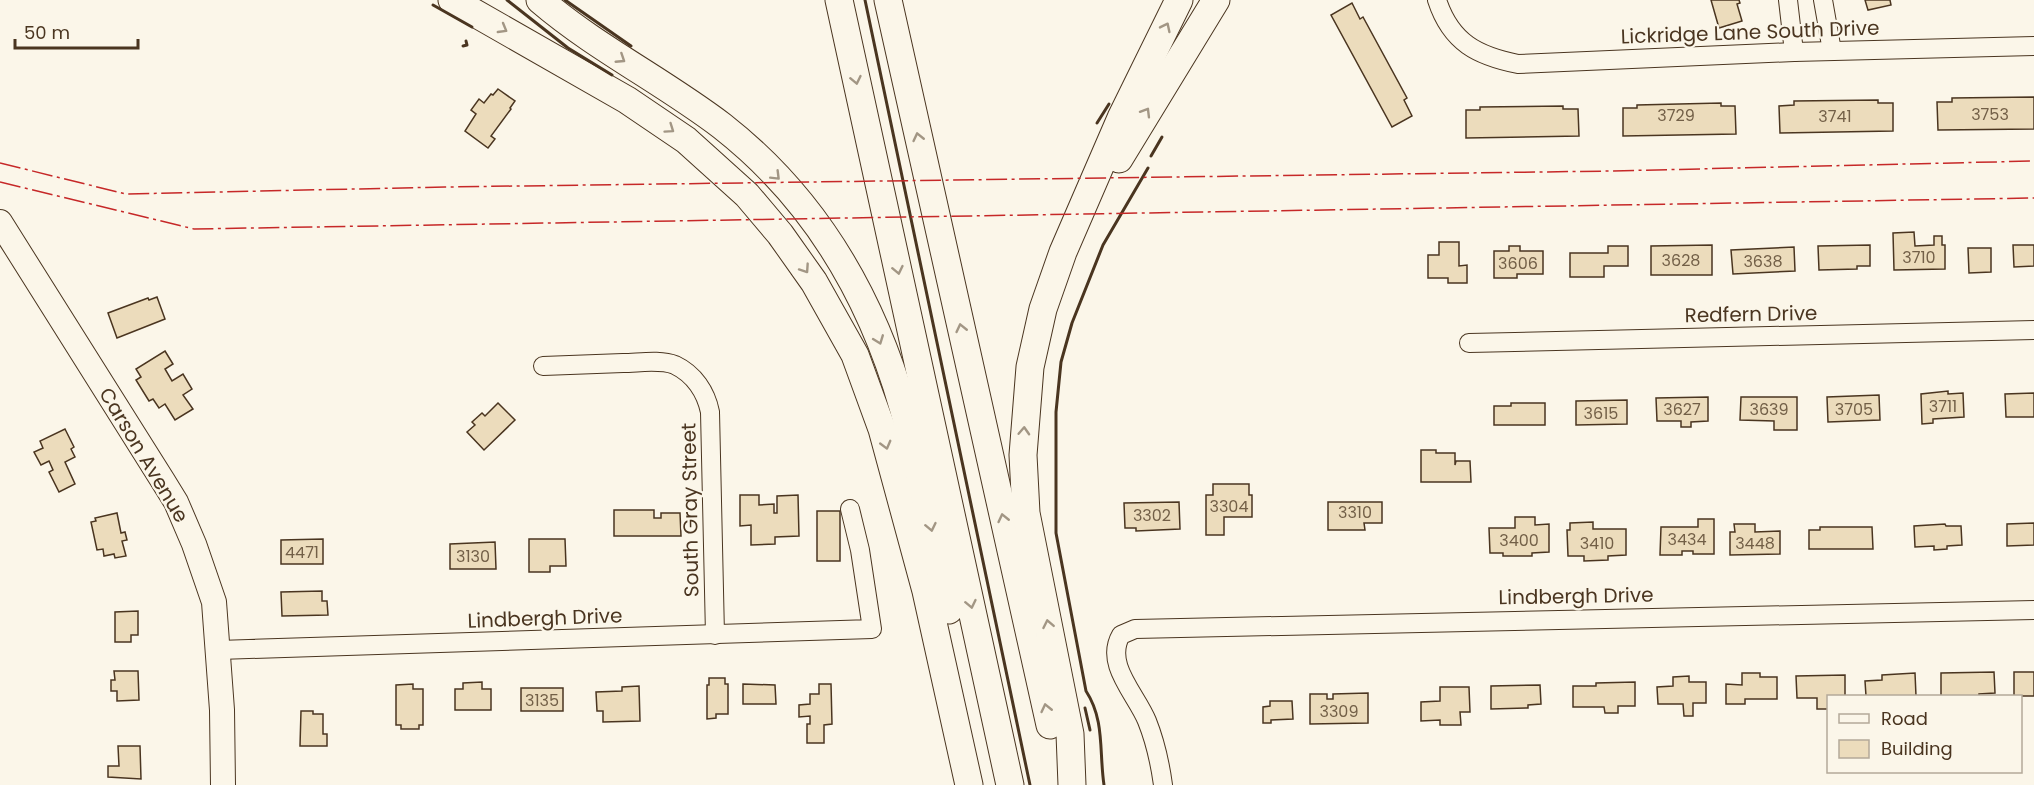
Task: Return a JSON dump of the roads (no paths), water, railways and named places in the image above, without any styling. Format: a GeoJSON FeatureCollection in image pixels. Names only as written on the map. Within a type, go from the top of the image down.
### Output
{"type":"FeatureCollection","features":[{"type":"Feature","properties":{"kind":"highway"},"geometry":{"type":"LineString","coordinates":[[452,0],[627,100],[686,140],[747,195],[780,234],[808,273],[855,355],[882,429],[926,591],[969,785]]}},
{"type":"Feature","properties":{"kind":"highway"},"geometry":{"type":"LineString","coordinates":[[540,0],[581,32],[686,100],[722,127],[783,184],[815,220],[836,251],[870,317],[903,406],[987,785]]}},
{"type":"Feature","properties":{"kind":"highway"},"geometry":{"type":"LineString","coordinates":[[839,0],[1010,785]]}},
{"type":"Feature","properties":{"kind":"highway"},"geometry":{"type":"LineString","coordinates":[[888,0],[1050,727],[1066,785]]}},
{"type":"Feature","properties":{"kind":"highway"},"geometry":{"type":"LineString","coordinates":[[1072,785],[1070,734],[1026,513],[1023,454],[1027,395],[1036,336],[1063,252],[1121,118],[1179,0]]}},
{"type":"Feature","properties":{"kind":"highway"},"geometry":{"type":"LineString","coordinates":[[1063,252],[1216,0]]}},
{"type":"Feature","properties":{"kind":"main road","name":"Carson Avenue"},"geometry":{"type":"LineString","coordinates":[[0,222],[176,502],[194,544],[214,602],[222,710],[223,785]]}},
{"type":"Feature","properties":{"kind":"street","name":"Lickridge Lane South Drive"},"geometry":{"type":"LineString","coordinates":[[1437,0],[1445,19],[1454,32],[1471,48],[1496,61],[1524,65],[1794,52],[2034,46]]}},
{"type":"Feature","properties":{"kind":"street"},"geometry":{"type":"LineString","coordinates":[[1788,0],[1794,52]]}},
{"type":"Feature","properties":{"kind":"street"},"geometry":{"type":"LineString","coordinates":[[1823,0],[1832,51]]}},
{"type":"Feature","properties":{"kind":"street","name":"Redfern Drive"},"geometry":{"type":"LineString","coordinates":[[1469,343],[2034,330]]}},
{"type":"Feature","properties":{"kind":"street","name":"South Gray Street"},"geometry":{"type":"LineString","coordinates":[[543,366],[649,362],[673,364],[685,371],[701,386],[710,412],[716,635]]}},
{"type":"Feature","properties":{"kind":"street","name":"Lindbergh Drive"},"geometry":{"type":"LineString","coordinates":[[219,650],[872,629],[860,550],[850,509]]}},
{"type":"Feature","properties":{"kind":"street","name":"Lindbergh Drive"},"geometry":{"type":"LineString","coordinates":[[1163,785],[1146,719],[1119,668],[1115,647],[1121,635],[1136,629],[2034,610]]}}]}
